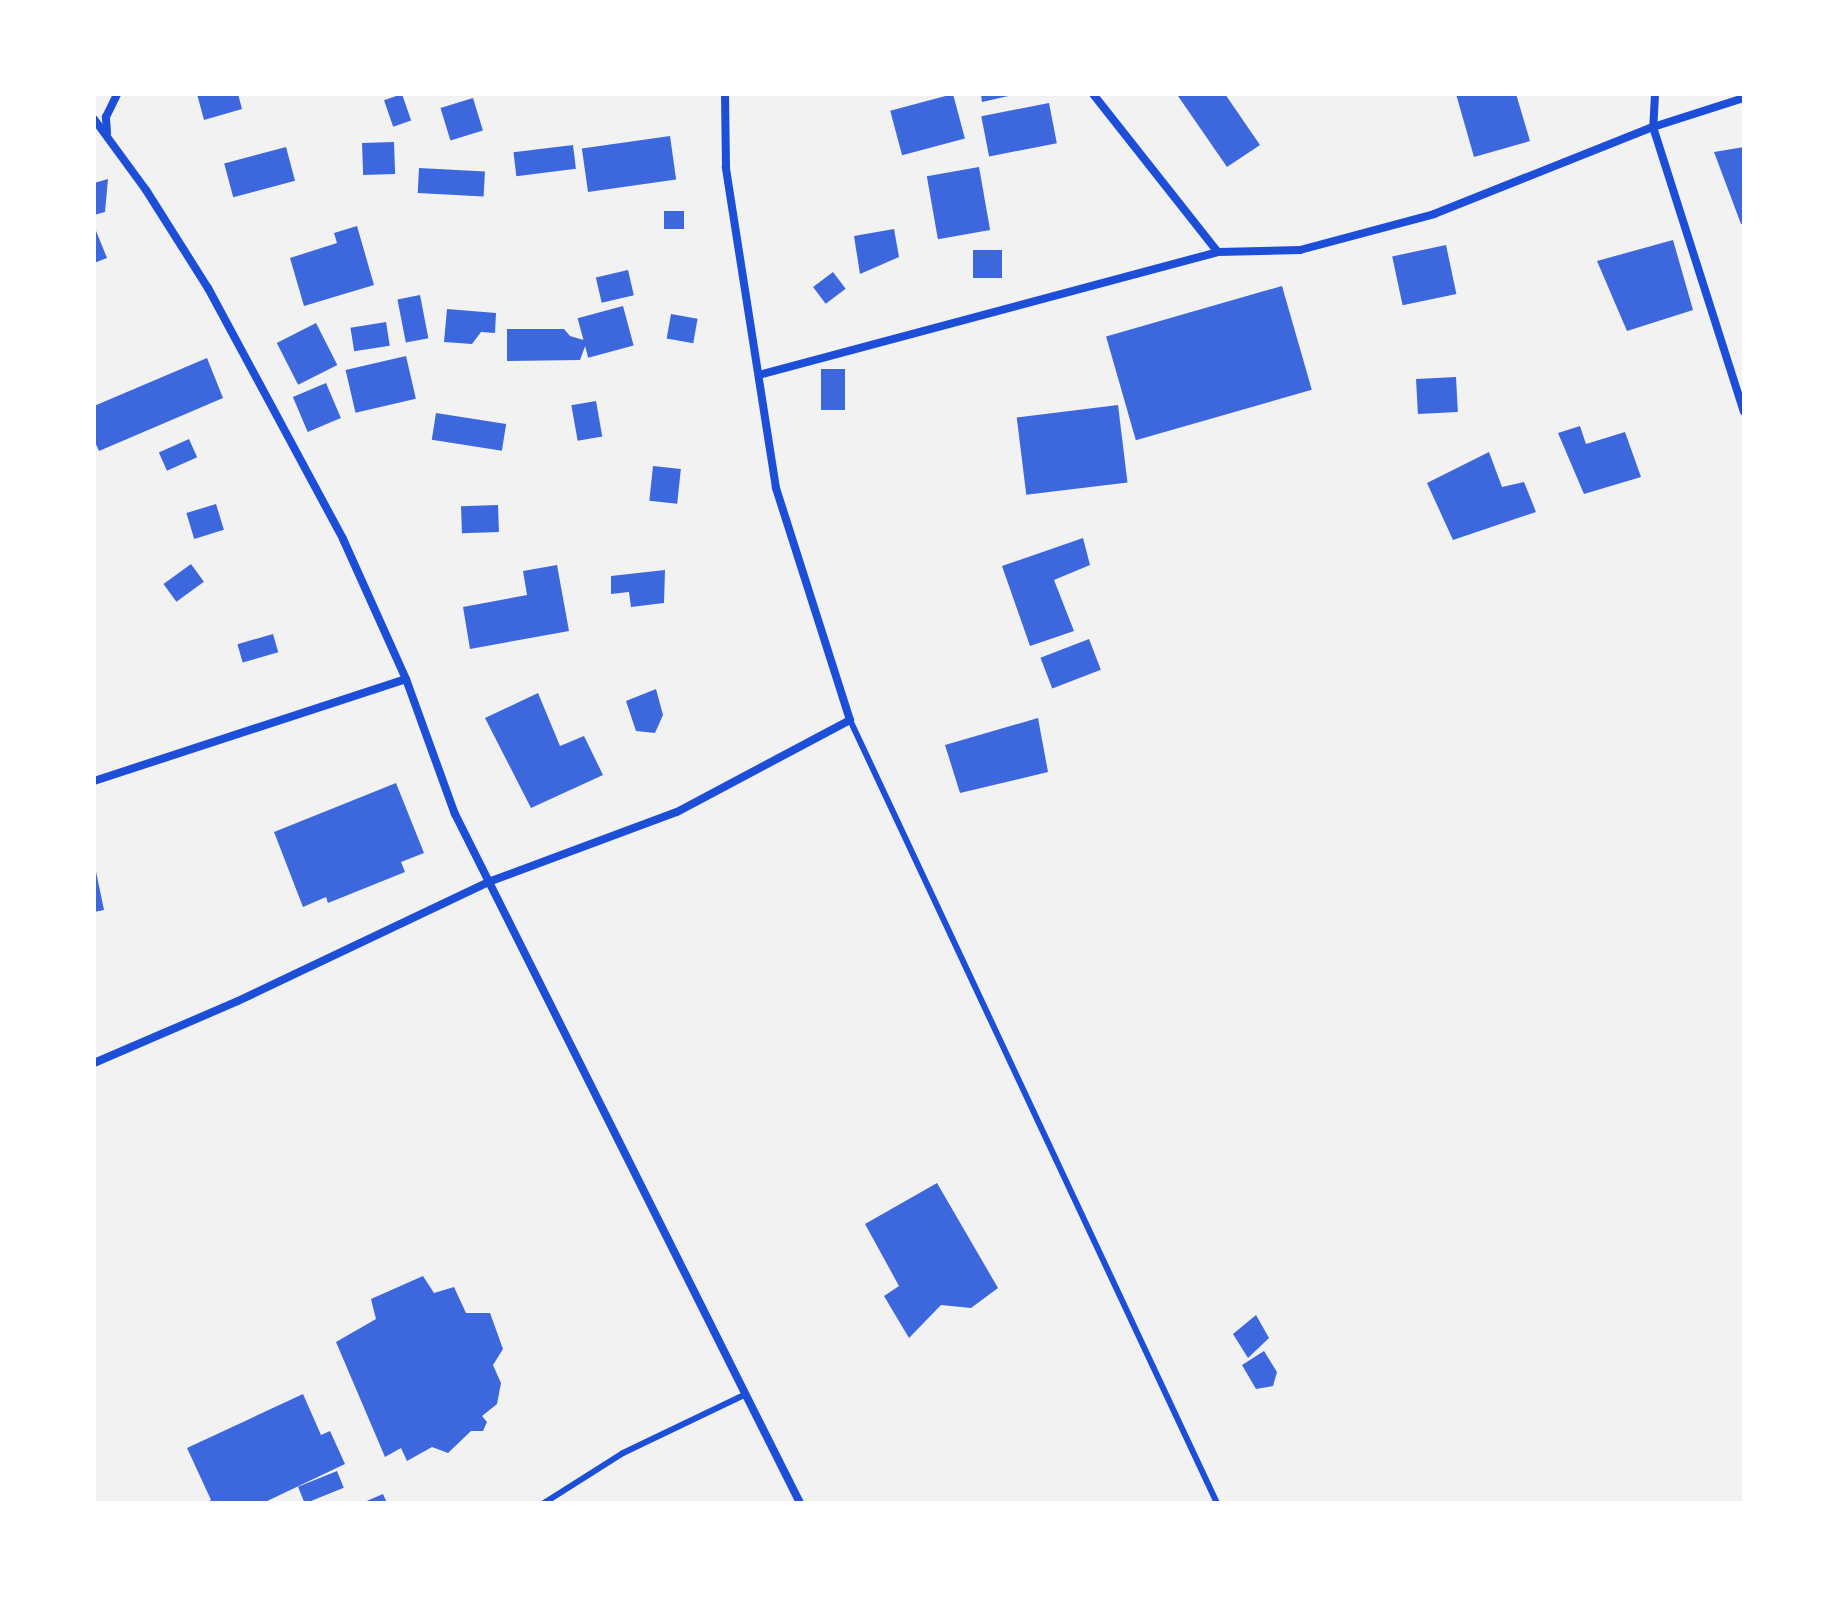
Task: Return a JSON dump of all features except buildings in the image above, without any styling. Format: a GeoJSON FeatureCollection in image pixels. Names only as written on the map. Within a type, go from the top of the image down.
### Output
{"type":"FeatureCollection","features":[{"type":"Feature","properties":{"kind":"street"},"geometry":{"type":"LineString","coordinates":[[107,133],[106,117],[117,94]]}},
{"type":"Feature","properties":{"kind":"street"},"geometry":{"type":"LineString","coordinates":[[94,1063],[238,1001],[491,881],[677,812],[850,720],[776,488],[726,167],[725,94]]}},
{"type":"Feature","properties":{"kind":"street"},"geometry":{"type":"LineString","coordinates":[[1093,94],[1218,252]]}},
{"type":"Feature","properties":{"kind":"street"},"geometry":{"type":"LineString","coordinates":[[1655,94],[1653,127],[1744,412]]}},
{"type":"Feature","properties":{"kind":"street"},"geometry":{"type":"LineString","coordinates":[[759,375],[1218,252],[1300,250],[1434,214],[1653,127],[1744,98]]}},
{"type":"Feature","properties":{"kind":"street"},"geometry":{"type":"LineString","coordinates":[[94,119],[107,133],[208,288],[343,539],[406,679],[455,814],[800,1503]]}},
{"type":"Feature","properties":{"kind":"street"},"geometry":{"type":"LineString","coordinates":[[94,781],[406,679]]}},
{"type":"Feature","properties":{"kind":"lane"},"geometry":{"type":"LineString","coordinates":[[850,720],[1217,1503]]}},
{"type":"Feature","properties":{"kind":"lane"},"geometry":{"type":"LineString","coordinates":[[544,1503],[623,1453],[746,1394]]}}]}
